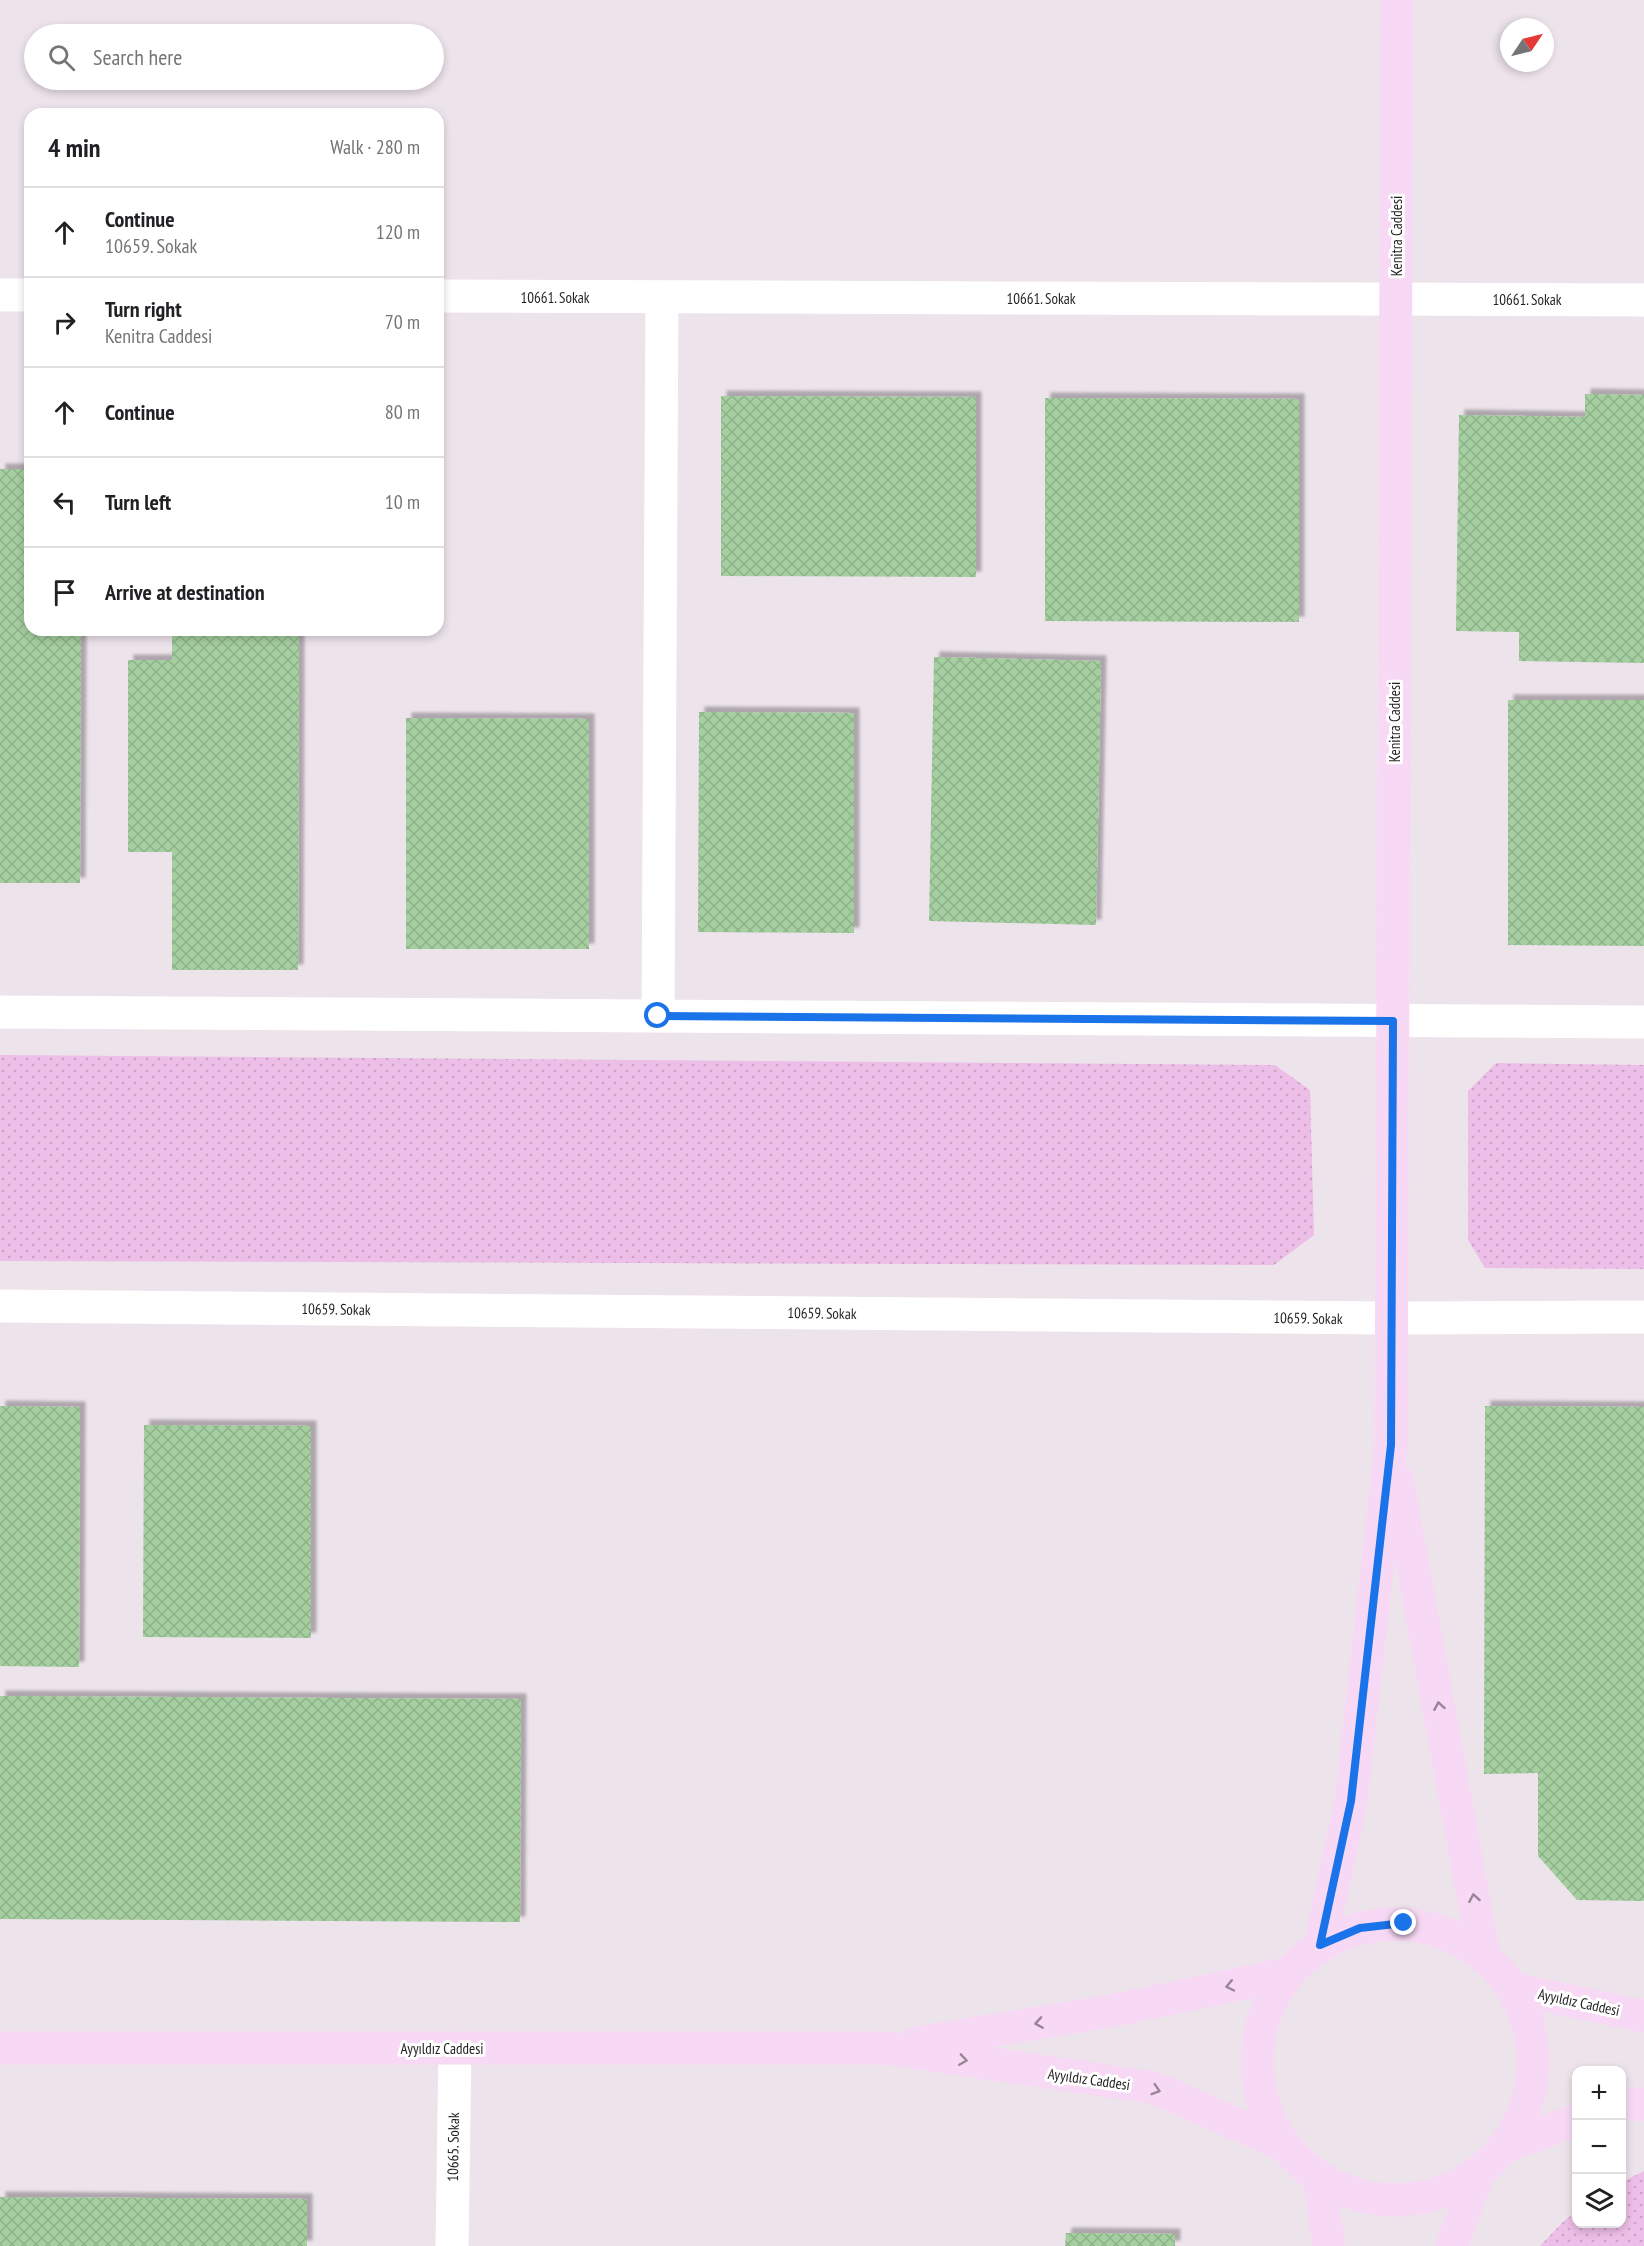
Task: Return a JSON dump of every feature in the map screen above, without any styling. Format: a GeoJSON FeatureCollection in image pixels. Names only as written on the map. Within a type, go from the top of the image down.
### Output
{"type":"FeatureCollection","features":[{"type":"Feature","properties":{"kind":"street","name":"Kenitra Caddesi"},"geometry":{"type":"LineString","coordinates":[[1391,1445],[1397,0]]}},
{"type":"Feature","properties":{"kind":"street"},"geometry":{"type":"LineString","coordinates":[[0,295],[24,295]]}},
{"type":"Feature","properties":{"kind":"street","name":"10661. Sokak"},"geometry":{"type":"LineString","coordinates":[[444,296],[1644,300]]}},
{"type":"Feature","properties":{"kind":"street"},"geometry":{"type":"LineString","coordinates":[[658,1016],[662,297]]}},
{"type":"Feature","properties":{"kind":"street"},"geometry":{"type":"LineString","coordinates":[[0,1012],[1644,1022]]}},
{"type":"Feature","properties":{"kind":"street","name":"10659. Sokak"},"geometry":{"type":"LineString","coordinates":[[0,1306],[1391,1318],[1644,1317]]}},
{"type":"Feature","properties":{"kind":"street"},"geometry":{"type":"LineString","coordinates":[[1320,1945],[1351,1801],[1391,1445]]}},
{"type":"Feature","properties":{"kind":"street"},"geometry":{"type":"LineString","coordinates":[[1391,1445],[1484,1956]]}},
{"type":"Feature","properties":{"kind":"street"},"geometry":{"type":"LineString","coordinates":[[1404,1923],[1447,1933],[1484,1956],[1513,1989],[1531,2029],[1534,2073],[1522,2119],[1496,2160],[1457,2188],[1411,2202],[1363,2198],[1319,2179],[1284,2145],[1262,2102],[1256,2054],[1266,2012],[1287,1974],[1320,1945],[1360,1928],[1404,1923]]}},
{"type":"Feature","properties":{"kind":"street","name":"Ayyıldız Caddesi"},"geometry":{"type":"LineString","coordinates":[[885,2048],[1111,2011],[1287,1974]]}},
{"type":"Feature","properties":{"kind":"street","name":"Ayyıldız Caddesi"},"geometry":{"type":"LineString","coordinates":[[1513,1989],[1644,2016]]}},
{"type":"Feature","properties":{"kind":"street","name":"Ayyıldız Caddesi"},"geometry":{"type":"LineString","coordinates":[[0,2048],[885,2048],[1155,2088],[1284,2145]]}},
{"type":"Feature","properties":{"kind":"street","name":"10665. Sokak"},"geometry":{"type":"LineString","coordinates":[[452,2246],[455,2048]]}},
{"type":"Feature","properties":{"kind":"street"},"geometry":{"type":"LineString","coordinates":[[1626,2106],[1644,2104]]}},
{"type":"Feature","properties":{"kind":"street"},"geometry":{"type":"LineString","coordinates":[[1504,2147],[1572,2122]]}},
{"type":"Feature","properties":{"kind":"street"},"geometry":{"type":"LineString","coordinates":[[1452,2246],[1478,2173]]}},
{"type":"Feature","properties":{"kind":"street"},"geometry":{"type":"LineString","coordinates":[[1319,2179],[1329,2246]]}},
{"type":"Feature","properties":{"kind":"shaded area"},"geometry":{"type":"Polygon","coordinates":[[[0,1055],[1275,1065],[1310,1090],[1314,1235],[1274,1265],[0,1261],[0,1055]]]}},
{"type":"Feature","properties":{"kind":"shaded area"},"geometry":{"type":"Polygon","coordinates":[[[1496,1063],[1644,1065],[1644,1269],[1485,1268],[1468,1240],[1468,1091],[1496,1063]]]}},
{"type":"Feature","properties":{"kind":"shaded area"},"geometry":{"type":"Polygon","coordinates":[[[1644,2171],[1644,2246],[1540,2246],[1572,2215],[1572,2228],[1626,2228],[1626,2180],[1644,2171]]]}},
{"type":"Feature","properties":{"kind":"building"},"geometry":{"type":"Polygon","coordinates":[[[1585,394],[1644,395],[1644,663],[1519,661],[1519,632],[1456,631],[1459,415],[1585,417],[1585,394]]]}},
{"type":"Feature","properties":{"kind":"building"},"geometry":{"type":"Polygon","coordinates":[[[721,396],[976,397],[976,577],[721,576],[721,396]]]}},
{"type":"Feature","properties":{"kind":"building"},"geometry":{"type":"Polygon","coordinates":[[[1045,398],[1299,399],[1299,622],[1045,621],[1045,398]]]}},
{"type":"Feature","properties":{"kind":"building"},"geometry":{"type":"Polygon","coordinates":[[[0,469],[24,469],[24,636],[81,636],[80,883],[0,883],[0,469]]]}},
{"type":"Feature","properties":{"kind":"building"},"geometry":{"type":"Polygon","coordinates":[[[172,636],[299,636],[298,970],[172,970],[172,852],[128,852],[128,660],[172,660],[172,636]]]}},
{"type":"Feature","properties":{"kind":"building"},"geometry":{"type":"Polygon","coordinates":[[[934,657],[1101,661],[1096,925],[929,921],[934,657]]]}},
{"type":"Feature","properties":{"kind":"building"},"geometry":{"type":"Polygon","coordinates":[[[1508,700],[1644,700],[1644,946],[1508,945],[1508,700]]]}},
{"type":"Feature","properties":{"kind":"building"},"geometry":{"type":"Polygon","coordinates":[[[699,712],[854,713],[854,933],[698,932],[699,712]]]}},
{"type":"Feature","properties":{"kind":"building"},"geometry":{"type":"Polygon","coordinates":[[[406,718],[589,719],[589,949],[406,949],[406,718]]]}},
{"type":"Feature","properties":{"kind":"building"},"geometry":{"type":"Polygon","coordinates":[[[0,1406],[80,1407],[79,1667],[0,1666],[0,1406]]]}},
{"type":"Feature","properties":{"kind":"building"},"geometry":{"type":"Polygon","coordinates":[[[1485,1406],[1644,1407],[1644,1901],[1577,1900],[1538,1856],[1538,1773],[1484,1774],[1485,1406]]]}},
{"type":"Feature","properties":{"kind":"building"},"geometry":{"type":"Polygon","coordinates":[[[144,1425],[311,1426],[311,1638],[143,1637],[144,1425]]]}},
{"type":"Feature","properties":{"kind":"building"},"geometry":{"type":"Polygon","coordinates":[[[0,1696],[521,1699],[520,1922],[0,1919],[0,1696]]]}},
{"type":"Feature","properties":{"kind":"building"},"geometry":{"type":"Polygon","coordinates":[[[0,2197],[307,2199],[307,2246],[0,2246],[0,2197]]]}},
{"type":"Feature","properties":{"kind":"building"},"geometry":{"type":"Polygon","coordinates":[[[1066,2233],[1175,2234],[1175,2246],[1065,2246],[1066,2233]]]}},
{"type":"Feature","properties":{"kind":"route"},"geometry":{"type":"LineString","coordinates":[[658,1016],[1393,1021],[1391,1445],[1351,1801],[1320,1945],[1360,1928],[1404,1923]]}}]}
